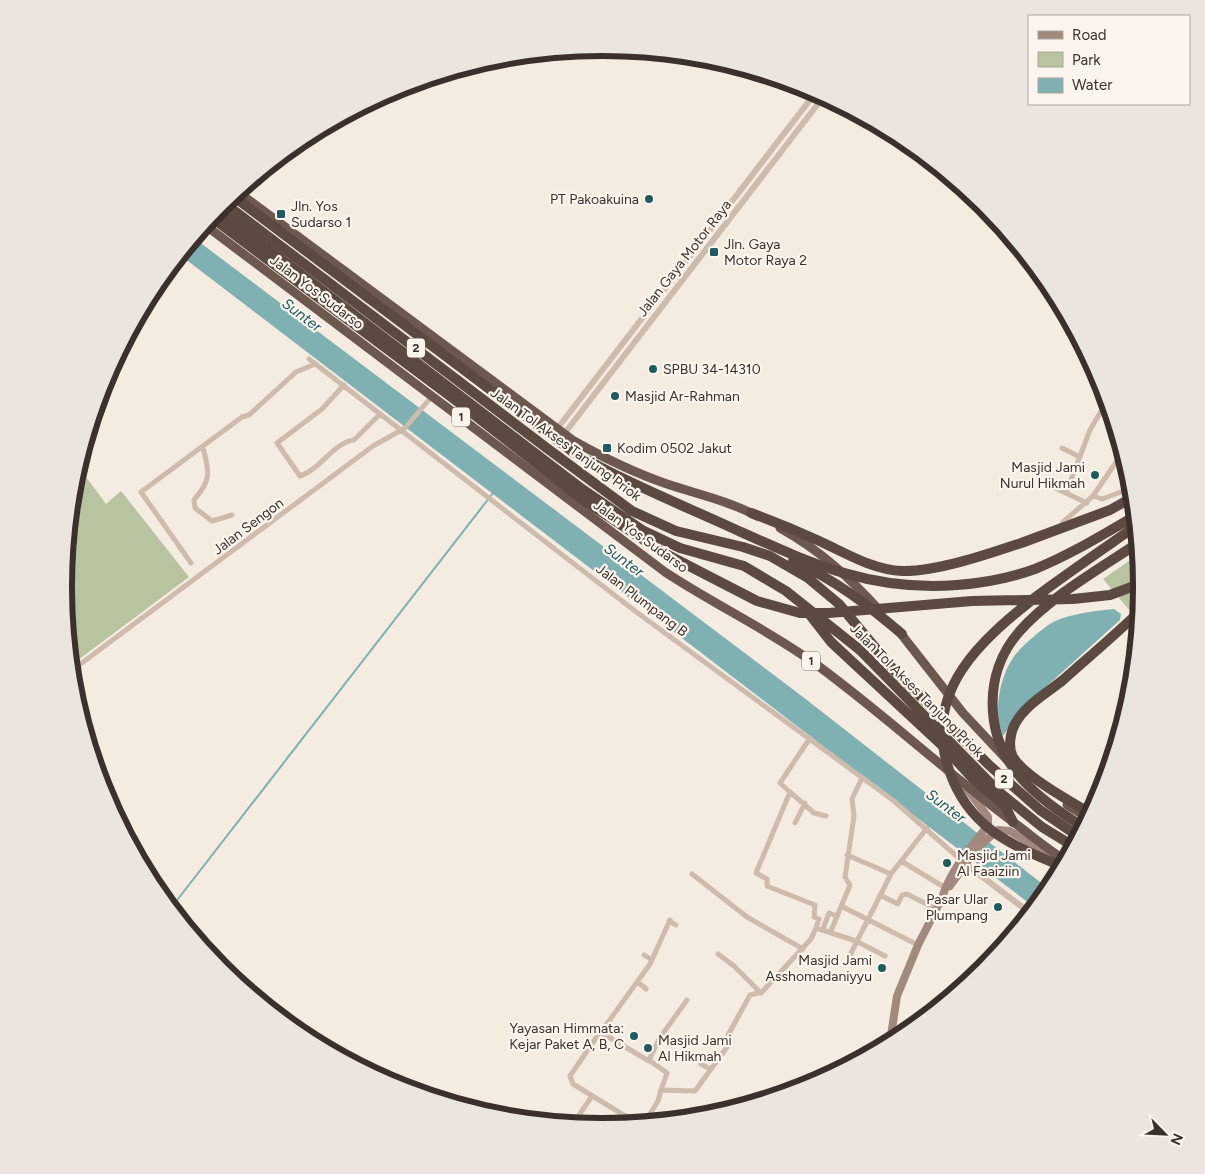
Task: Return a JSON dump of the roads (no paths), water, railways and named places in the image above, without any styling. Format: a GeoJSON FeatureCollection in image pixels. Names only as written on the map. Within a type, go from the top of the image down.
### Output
{"type":"FeatureCollection","features":[{"type":"Feature","properties":{"kind":"highway"},"geometry":{"type":"LineString","coordinates":[[244,196],[561,432],[603,457],[651,478],[750,512],[800,532],[861,561],[889,569],[915,570],[996,551],[1093,516],[1125,496]]}},
{"type":"Feature","properties":{"kind":"highway"},"geometry":{"type":"LineString","coordinates":[[239,201],[573,452],[618,476],[815,564],[861,579],[885,584],[935,587],[972,584],[1015,576],[1036,569],[1076,550],[1129,519]]}},
{"type":"Feature","properties":{"kind":"highway","name":"Jalan Tol Akses Tanjung Priok"},"geometry":{"type":"LineString","coordinates":[[231,208],[642,530],[680,548],[744,566],[774,583],[801,602],[860,650],[998,791],[1042,827],[1067,843]]}},
{"type":"Feature","properties":{"kind":"highway","name":"Jalan Tol Akses Tanjung Priok"},"geometry":{"type":"LineString","coordinates":[[224,215],[544,453],[608,494],[651,520],[676,531],[742,547],[770,556],[797,570],[844,609],[893,669],[989,765],[1040,810],[1073,833]]}},
{"type":"Feature","properties":{"kind":"highway"},"geometry":{"type":"LineString","coordinates":[[217,222],[454,399],[582,498],[662,552],[757,601],[800,613],[829,613],[981,600],[1073,599],[1110,595],[1133,586]]}},
{"type":"Feature","properties":{"kind":"highway","name":"Jalan Yos Sudarso"},"geometry":{"type":"LineString","coordinates":[[211,229],[433,395],[665,572],[719,607],[770,634],[816,665],[871,706],[963,784],[1060,856]]}},
{"type":"Feature","properties":{"kind":"highway"},"geometry":{"type":"LineString","coordinates":[[750,512],[795,537],[834,564],[902,634],[963,713],[992,745],[1027,776],[1082,814]]}},
{"type":"Feature","properties":{"kind":"highway"},"geometry":{"type":"LineString","coordinates":[[1056,862],[1024,851],[993,833],[966,806],[954,787],[947,765],[942,736],[944,713],[952,686],[959,674],[972,655],[1000,625],[1130,530]]}},
{"type":"Feature","properties":{"kind":"highway"},"geometry":{"type":"LineString","coordinates":[[1078,824],[1050,806],[1020,777],[1006,756],[997,738],[993,717],[994,682],[999,665],[1007,650],[1027,624],[1045,608],[1132,547]]}},
{"type":"Feature","properties":{"kind":"highway"},"geometry":{"type":"LineString","coordinates":[[770,556],[791,560],[824,577],[868,605],[902,634]]}},
{"type":"Feature","properties":{"kind":"highway"},"geometry":{"type":"LineString","coordinates":[[801,602],[832,642],[944,747],[974,780],[1005,806],[1013,822]]}},
{"type":"Feature","properties":{"kind":"highway"},"geometry":{"type":"LineString","coordinates":[[1084,810],[1057,793],[1014,758],[1010,744],[1012,731],[1015,723],[1030,707],[1103,646],[1132,618]]}},
{"type":"Feature","properties":{"kind":"highway"},"geometry":{"type":"LineString","coordinates":[[1045,846],[1062,853]]}},
{"type":"Feature","properties":{"kind":"main road"},"geometry":{"type":"LineString","coordinates":[[891,1032],[896,996],[944,890],[947,890],[964,861],[986,834],[988,818],[963,784]]}},
{"type":"Feature","properties":{"kind":"main road"},"geometry":{"type":"LineString","coordinates":[[986,834],[998,830],[1010,831],[1057,861]]}},
{"type":"Feature","properties":{"kind":"street","name":"Jalan Gaya Motor Raya"},"geometry":{"type":"LineString","coordinates":[[561,432],[591,386],[705,237],[815,101]]}},
{"type":"Feature","properties":{"kind":"street","name":"Jalan Gaya Motor Raya"},"geometry":{"type":"LineString","coordinates":[[561,432],[597,391],[815,101]]}},
{"type":"Feature","properties":{"kind":"street"},"geometry":{"type":"LineString","coordinates":[[705,237],[711,242]]}},
{"type":"Feature","properties":{"kind":"street","name":"Jalan Plumpang B"},"geometry":{"type":"LineString","coordinates":[[309,359],[635,611],[810,738],[926,828],[964,861]]}},
{"type":"Feature","properties":{"kind":"street"},"geometry":{"type":"LineString","coordinates":[[191,563],[141,492],[203,448],[242,417],[250,415],[296,372],[315,364]]}},
{"type":"Feature","properties":{"kind":"street"},"geometry":{"type":"LineString","coordinates":[[344,385],[322,408],[277,443],[300,476],[348,440],[354,440],[380,414]]}},
{"type":"Feature","properties":{"kind":"street"},"geometry":{"type":"LineString","coordinates":[[591,386],[597,391]]}},
{"type":"Feature","properties":{"kind":"street","name":"Jalan Sengon"},"geometry":{"type":"LineString","coordinates":[[78,666],[373,446],[403,430],[433,395]]}},
{"type":"Feature","properties":{"kind":"street"},"geometry":{"type":"LineString","coordinates":[[1066,493],[1102,408]]}},
{"type":"Feature","properties":{"kind":"street"},"geometry":{"type":"LineString","coordinates":[[203,448],[208,478],[194,500],[195,508],[212,521],[232,515]]}},
{"type":"Feature","properties":{"kind":"street"},"geometry":{"type":"LineString","coordinates":[[1062,448],[1080,457]]}},
{"type":"Feature","properties":{"kind":"street"},"geometry":{"type":"LineString","coordinates":[[1063,522],[1087,503],[1117,460]]}},
{"type":"Feature","properties":{"kind":"street"},"geometry":{"type":"LineString","coordinates":[[1050,486],[1087,503]]}},
{"type":"Feature","properties":{"kind":"street"},"geometry":{"type":"LineString","coordinates":[[1093,496],[1102,500],[1125,495]]}},
{"type":"Feature","properties":{"kind":"street"},"geometry":{"type":"LineString","coordinates":[[810,738],[780,783],[805,803],[814,813],[826,816]]}},
{"type":"Feature","properties":{"kind":"street"},"geometry":{"type":"LineString","coordinates":[[831,931],[850,885],[845,877],[847,855],[854,821],[852,799],[862,778]]}},
{"type":"Feature","properties":{"kind":"street"},"geometry":{"type":"LineString","coordinates":[[661,1090],[694,1091],[730,1043],[727,1036],[750,995],[761,993],[811,939],[816,928],[819,919],[814,917],[815,905],[767,886],[767,879],[756,873],[790,792]]}},
{"type":"Feature","properties":{"kind":"street"},"geometry":{"type":"LineString","coordinates":[[795,823],[805,803]]}},
{"type":"Feature","properties":{"kind":"street"},"geometry":{"type":"LineString","coordinates":[[850,962],[851,952],[856,941],[891,874],[926,828]]}},
{"type":"Feature","properties":{"kind":"street"},"geometry":{"type":"LineString","coordinates":[[847,855],[891,874]]}},
{"type":"Feature","properties":{"kind":"street"},"geometry":{"type":"LineString","coordinates":[[901,861],[944,890]]}},
{"type":"Feature","properties":{"kind":"street"},"geometry":{"type":"LineString","coordinates":[[964,861],[1025,909]]}},
{"type":"Feature","properties":{"kind":"street"},"geometry":{"type":"LineString","coordinates":[[692,874],[747,916],[803,948]]}},
{"type":"Feature","properties":{"kind":"street"},"geometry":{"type":"LineString","coordinates":[[880,895],[898,904],[902,895],[907,894],[936,909]]}},
{"type":"Feature","properties":{"kind":"street"},"geometry":{"type":"LineString","coordinates":[[841,906],[918,945]]}},
{"type":"Feature","properties":{"kind":"street"},"geometry":{"type":"LineString","coordinates":[[823,929],[829,913],[837,916]]}},
{"type":"Feature","properties":{"kind":"street"},"geometry":{"type":"LineString","coordinates":[[629,1117],[570,1082],[570,1076],[638,982],[652,960],[670,921],[676,925]]}},
{"type":"Feature","properties":{"kind":"street"},"geometry":{"type":"LineString","coordinates":[[816,928],[831,931],[886,956]]}},
{"type":"Feature","properties":{"kind":"street"},"geometry":{"type":"LineString","coordinates":[[718,954],[734,966],[761,993]]}},
{"type":"Feature","properties":{"kind":"street"},"geometry":{"type":"LineString","coordinates":[[644,956],[652,960]]}},
{"type":"Feature","properties":{"kind":"street"},"geometry":{"type":"LineString","coordinates":[[638,982],[646,989]]}},
{"type":"Feature","properties":{"kind":"street"},"geometry":{"type":"LineString","coordinates":[[649,1062],[660,1039],[687,1000]]}},
{"type":"Feature","properties":{"kind":"street"},"geometry":{"type":"LineString","coordinates":[[601,1032],[667,1073],[658,1101],[649,1116]]}},
{"type":"Feature","properties":{"kind":"street"},"geometry":{"type":"LineString","coordinates":[[701,1064],[710,1069]]}},
{"type":"Feature","properties":{"kind":"street"},"geometry":{"type":"LineString","coordinates":[[578,1117],[592,1096]]}},
{"type":"Feature","properties":{"kind":"water"},"geometry":{"type":"Polygon","coordinates":[[[199,242],[803,697],[1043,884],[1029,903],[185,259],[199,242]]]}},
{"type":"Feature","properties":{"kind":"water"},"geometry":{"type":"Polygon","coordinates":[[[1114,609],[1121,614],[1120,620],[1019,711],[1003,736],[998,717],[999,696],[1008,666],[1016,654],[1050,624],[1081,614],[1114,609]]]}},
{"type":"Feature","properties":{"kind":"waterway"},"geometry":{"type":"LineString","coordinates":[[922,163],[928,167]]}},
{"type":"Feature","properties":{"kind":"waterway"},"geometry":{"type":"LineString","coordinates":[[175,902],[493,493]]}},
{"type":"Feature","properties":{"kind":"place","name":"PT Pakoakuina"},"geometry":{"type":"Point","coordinates":[649,199]}},
{"type":"Feature","properties":{"kind":"place","name":"Jln. Yos Sudarso 1"},"geometry":{"type":"Point","coordinates":[281,214]}},
{"type":"Feature","properties":{"kind":"place","name":"Jln. Gaya Motor Raya 2"},"geometry":{"type":"Point","coordinates":[714,252]}},
{"type":"Feature","properties":{"kind":"place","name":"SPBU 34-14310"},"geometry":{"type":"Point","coordinates":[653,369]}},
{"type":"Feature","properties":{"kind":"place","name":"Masjid Ar-Rahman"},"geometry":{"type":"Point","coordinates":[615,396]}},
{"type":"Feature","properties":{"kind":"place","name":"Kodim 0502 Jakut"},"geometry":{"type":"Point","coordinates":[607,448]}},
{"type":"Feature","properties":{"kind":"place","name":"Masjid Jami Nurul Hikmah"},"geometry":{"type":"Point","coordinates":[1095,475]}},
{"type":"Feature","properties":{"kind":"place","name":"Masjid Jami Al Faaiziin"},"geometry":{"type":"Point","coordinates":[947,863]}},
{"type":"Feature","properties":{"kind":"place","name":"Pasar Ular Plumpang"},"geometry":{"type":"Point","coordinates":[998,907]}},
{"type":"Feature","properties":{"kind":"place","name":"Masjid Jami Asshomadaniyyu"},"geometry":{"type":"Point","coordinates":[882,968]}},
{"type":"Feature","properties":{"kind":"place","name":"Yayasan Himmata: Kejar Paket A, B, C"},"geometry":{"type":"Point","coordinates":[634,1036]}},
{"type":"Feature","properties":{"kind":"place","name":"Masjid Jami Al Hikmah"},"geometry":{"type":"Point","coordinates":[648,1048]}},
{"type":"Feature","properties":{"kind":"water label","name":"Sunter"},"geometry":{"type":"Point","coordinates":[302,315]}},
{"type":"Feature","properties":{"kind":"water label","name":"Sunter"},"geometry":{"type":"Point","coordinates":[624,560]}},
{"type":"Feature","properties":{"kind":"water label","name":"Sunter"},"geometry":{"type":"Point","coordinates":[946,806]}}]}
